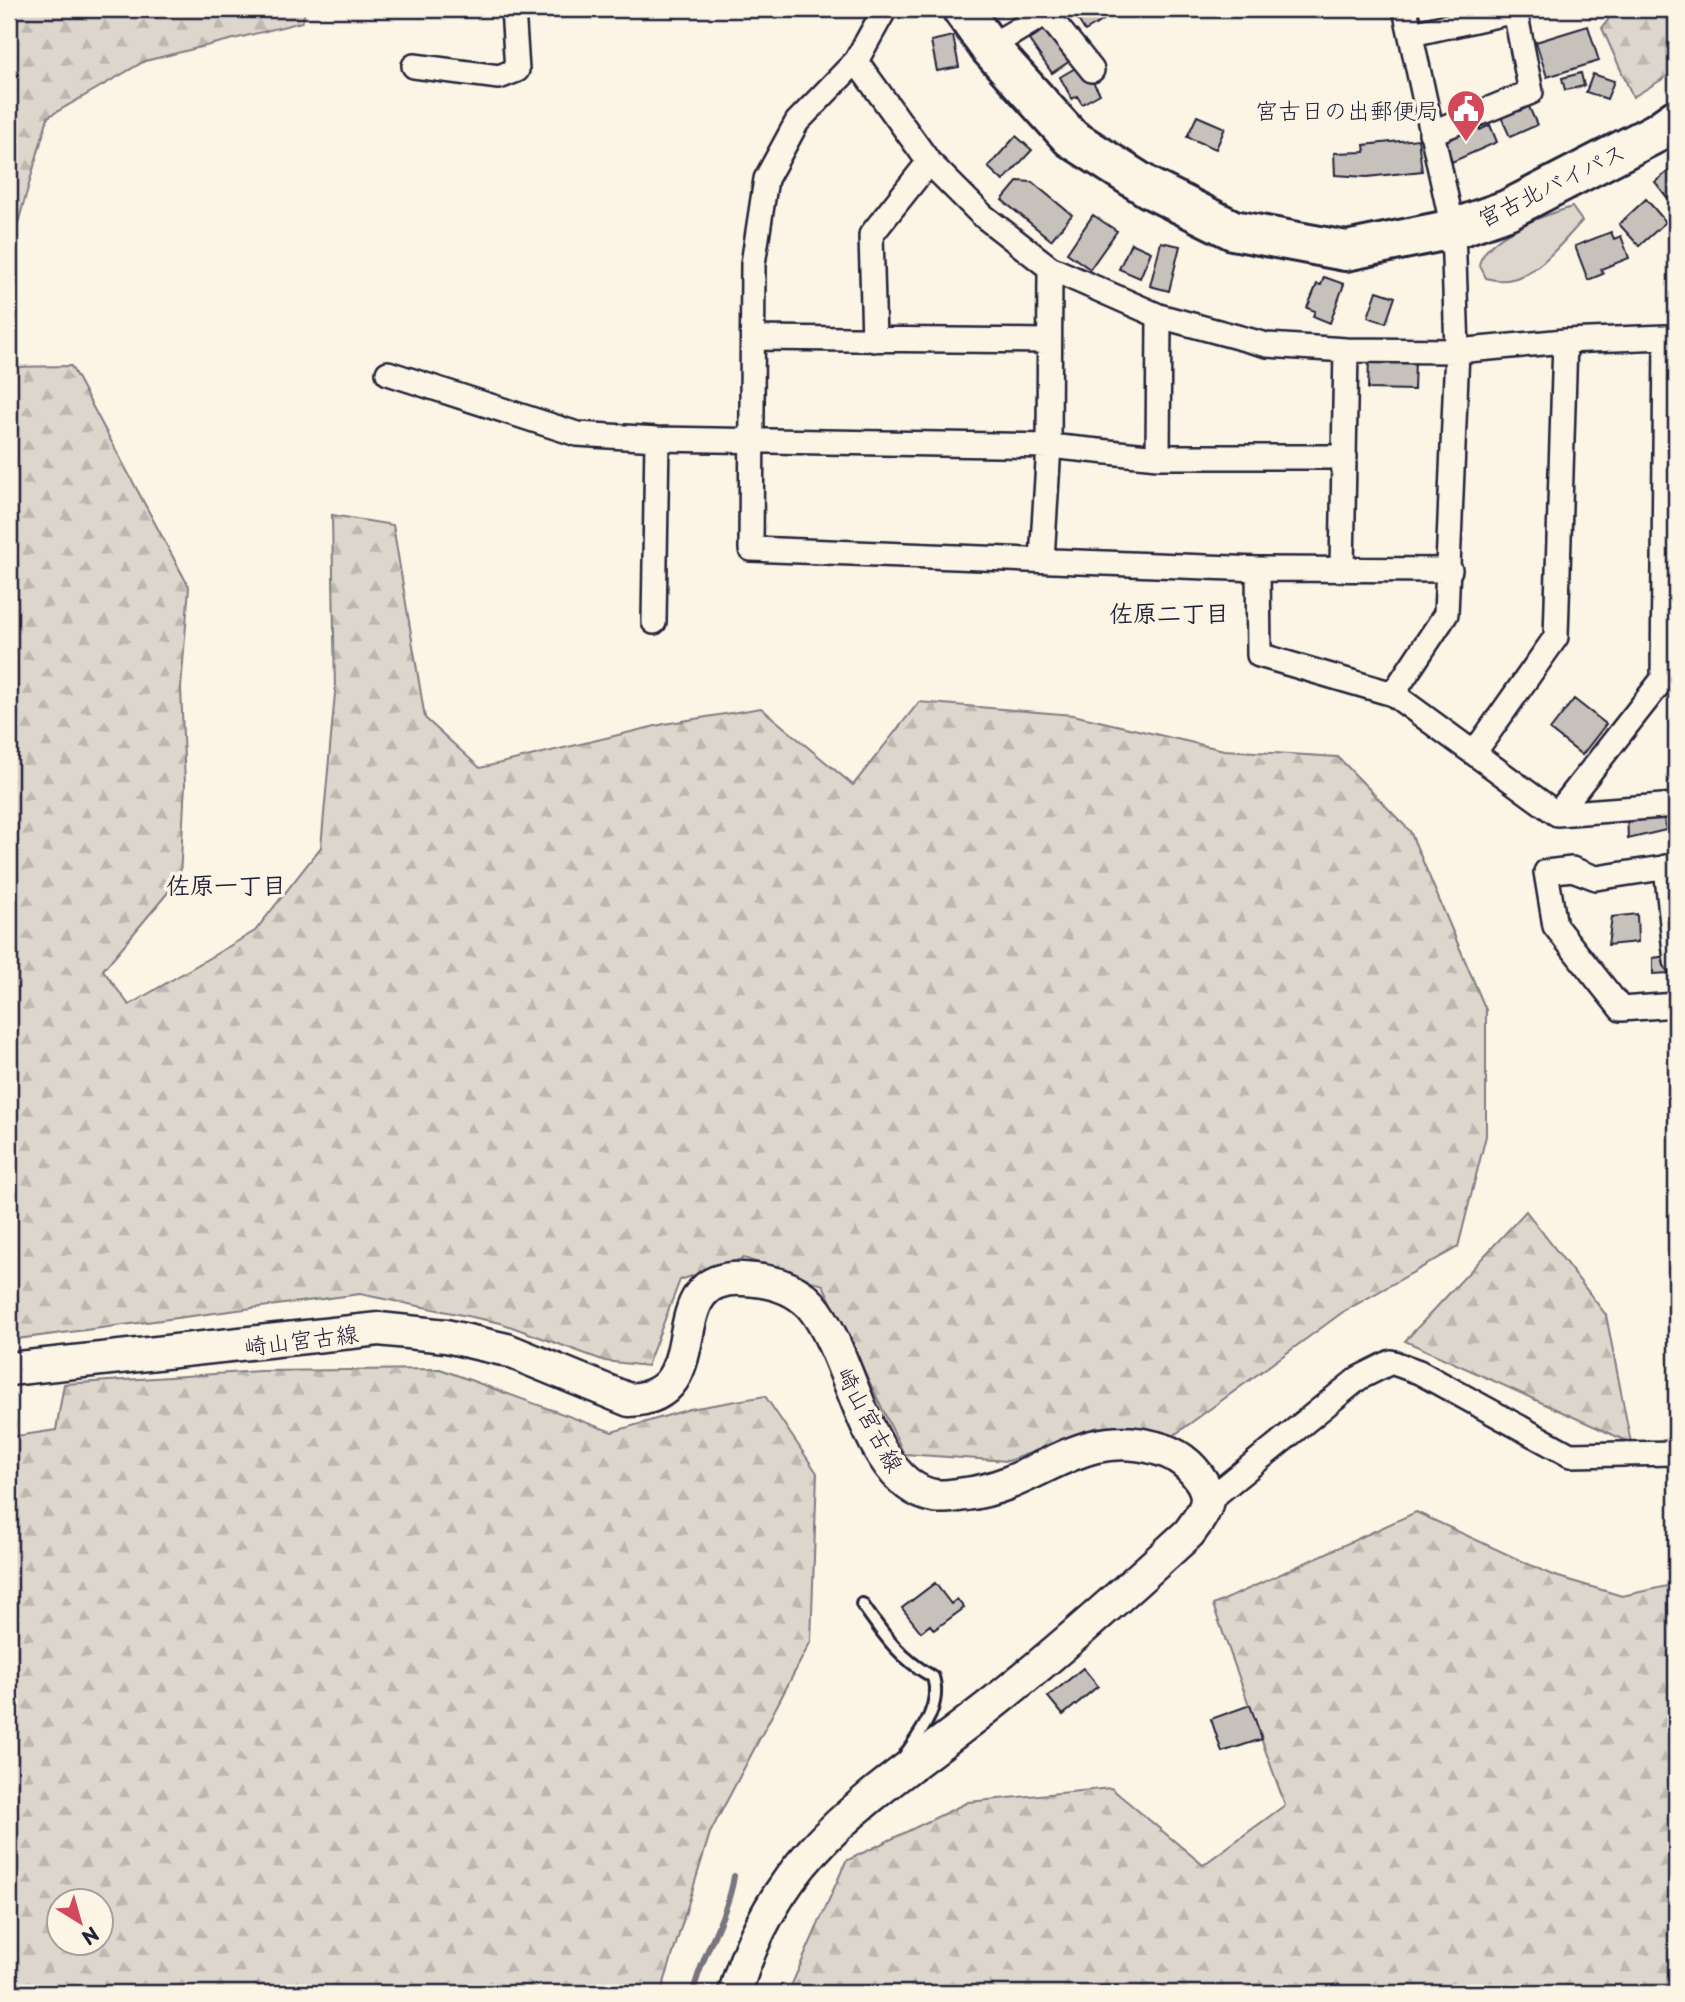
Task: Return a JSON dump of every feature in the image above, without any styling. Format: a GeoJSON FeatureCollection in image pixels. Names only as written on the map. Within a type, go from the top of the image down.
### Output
{"type":"FeatureCollection","features":[{"type":"Feature","properties":{"kind":"highway","name":"宮古北バイパス"},"geometry":{"type":"LineString","coordinates":[[962,9],[989,47],[1071,138],[1149,188],[1233,230],[1346,251],[1453,229],[1507,210],[1670,131]]}},
{"type":"Feature","properties":{"kind":"main road","name":"崎山宮古線"},"geometry":{"type":"LineString","coordinates":[[9,1369],[379,1329],[446,1336],[507,1350],[629,1400],[645,1400],[663,1392],[676,1378],[683,1359],[691,1309],[698,1296],[716,1282],[740,1278],[786,1287],[811,1305],[890,1467],[917,1490],[935,1496],[951,1496],[999,1488],[1082,1448],[1107,1442],[1136,1442],[1169,1451],[1186,1462],[1208,1492],[1209,1500]]}},
{"type":"Feature","properties":{"kind":"main road"},"geometry":{"type":"LineString","coordinates":[[735,1993],[751,1942],[786,1880],[805,1857],[885,1783],[994,1703],[1174,1547],[1189,1533],[1209,1500]]}},
{"type":"Feature","properties":{"kind":"street"},"geometry":{"type":"LineString","coordinates":[[414,66],[499,77],[517,70],[513,9]]}},
{"type":"Feature","properties":{"kind":"street"},"geometry":{"type":"LineString","coordinates":[[885,9],[856,61],[797,122],[766,179],[753,264],[751,549],[1258,569],[1450,570]]}},
{"type":"Feature","properties":{"kind":"street"},"geometry":{"type":"LineString","coordinates":[[1393,694],[1446,614],[1450,570],[1457,351],[1453,229],[1405,9]]}},
{"type":"Feature","properties":{"kind":"street"},"geometry":{"type":"LineString","coordinates":[[1412,34],[1515,11],[1529,78],[1531,92],[1432,133]]}},
{"type":"Feature","properties":{"kind":"street"},"geometry":{"type":"LineString","coordinates":[[989,47],[1046,13],[1092,70]]}},
{"type":"Feature","properties":{"kind":"street"},"geometry":{"type":"LineString","coordinates":[[856,61],[929,162],[982,215],[1050,268],[1159,316],[1267,345],[1346,350],[1457,351],[1565,341],[1666,337],[1671,413],[1670,678],[1557,814]]}},
{"type":"Feature","properties":{"kind":"street"},"geometry":{"type":"LineString","coordinates":[[874,340],[871,235],[929,162]]}},
{"type":"Feature","properties":{"kind":"street"},"geometry":{"type":"LineString","coordinates":[[1042,559],[1049,446],[1050,268]]}},
{"type":"Feature","properties":{"kind":"street"},"geometry":{"type":"LineString","coordinates":[[1158,457],[1159,316]]}},
{"type":"Feature","properties":{"kind":"street"},"geometry":{"type":"LineString","coordinates":[[753,338],[1048,341]]}},
{"type":"Feature","properties":{"kind":"street"},"geometry":{"type":"LineString","coordinates":[[1475,753],[1556,637],[1565,341]]}},
{"type":"Feature","properties":{"kind":"street"},"geometry":{"type":"LineString","coordinates":[[1342,568],[1346,350]]}},
{"type":"Feature","properties":{"kind":"street"},"geometry":{"type":"LineString","coordinates":[[388,373],[556,429],[657,439],[1049,446],[1158,457],[1345,457]]}},
{"type":"Feature","properties":{"kind":"street"},"geometry":{"type":"LineString","coordinates":[[654,622],[657,439]]}},
{"type":"Feature","properties":{"kind":"street"},"geometry":{"type":"LineString","coordinates":[[1258,569],[1259,655],[1393,694],[1557,814],[1676,805]]}},
{"type":"Feature","properties":{"kind":"street"},"geometry":{"type":"LineString","coordinates":[[1676,961],[1671,866],[1596,878],[1572,869],[1546,872],[1555,926],[1621,1009],[1676,1005]]}},
{"type":"Feature","properties":{"kind":"street"},"geometry":{"type":"LineString","coordinates":[[1209,1500],[1359,1378],[1391,1362],[1419,1371],[1570,1455],[1676,1453]]}},
{"type":"Feature","properties":{"kind":"lane"},"geometry":{"type":"LineString","coordinates":[[862,1604],[887,1640],[909,1664],[933,1677],[937,1689],[927,1723],[885,1783]]}},
{"type":"Feature","properties":{"kind":"green space"},"geometry":{"type":"Polygon","coordinates":[[[9,9],[306,9],[302,22],[145,61],[48,117],[9,255],[9,9]]]}},
{"type":"Feature","properties":{"kind":"green space"},"geometry":{"type":"Polygon","coordinates":[[[1616,9],[1676,9],[1676,71],[1633,97],[1602,28],[1616,9]]]}},
{"type":"Feature","properties":{"kind":"green space"},"geometry":{"type":"Polygon","coordinates":[[[1572,207],[1582,221],[1540,264],[1515,278],[1486,278],[1479,264],[1494,243],[1518,227],[1572,207]]]}},
{"type":"Feature","properties":{"kind":"green space"},"geometry":{"type":"Polygon","coordinates":[[[71,366],[189,587],[181,688],[185,784],[180,878],[103,970],[129,1005],[255,931],[321,847],[335,693],[332,515],[393,525],[425,718],[480,768],[664,724],[761,708],[853,785],[919,702],[1073,715],[1224,750],[1338,757],[1410,831],[1486,1010],[1486,1136],[1458,1247],[1343,1312],[1166,1441],[1098,1427],[1008,1461],[904,1454],[823,1285],[744,1258],[680,1280],[647,1366],[605,1361],[501,1323],[360,1294],[9,1340],[9,367],[71,366]]]}},
{"type":"Feature","properties":{"kind":"green space"},"geometry":{"type":"Polygon","coordinates":[[[1526,1211],[1606,1315],[1631,1443],[1405,1341],[1526,1211]]]}},
{"type":"Feature","properties":{"kind":"green space"},"geometry":{"type":"Polygon","coordinates":[[[440,1369],[612,1432],[690,1409],[765,1396],[817,1473],[811,1641],[710,1833],[661,1993],[9,1993],[9,1437],[56,1430],[64,1384],[260,1371],[440,1369]]]}},
{"type":"Feature","properties":{"kind":"green space"},"geometry":{"type":"Polygon","coordinates":[[[1416,1512],[1552,1575],[1622,1596],[1676,1584],[1676,1993],[788,1993],[846,1861],[968,1802],[1111,1788],[1203,1865],[1285,1805],[1213,1605],[1416,1512]]]}},
{"type":"Feature","properties":{"kind":"building"},"geometry":{"type":"Polygon","coordinates":[[[1101,9],[1107,18],[1085,31],[1072,10],[1101,9]]]}},
{"type":"Feature","properties":{"kind":"building"},"geometry":{"type":"Polygon","coordinates":[[[1049,26],[1073,59],[1052,73],[1029,40],[1049,26]]]}},
{"type":"Feature","properties":{"kind":"building"},"geometry":{"type":"Polygon","coordinates":[[[1588,26],[1599,61],[1547,77],[1536,42],[1588,26]]]}},
{"type":"Feature","properties":{"kind":"building"},"geometry":{"type":"Polygon","coordinates":[[[953,36],[959,67],[937,71],[931,41],[953,36]]]}},
{"type":"Feature","properties":{"kind":"building"},"geometry":{"type":"Polygon","coordinates":[[[1082,64],[1100,94],[1082,104],[1077,96],[1072,99],[1060,77],[1082,64]]]}},
{"type":"Feature","properties":{"kind":"building"},"geometry":{"type":"Polygon","coordinates":[[[1581,73],[1584,86],[1565,90],[1562,78],[1581,73]]]}},
{"type":"Feature","properties":{"kind":"building"},"geometry":{"type":"Polygon","coordinates":[[[1593,74],[1614,81],[1607,99],[1586,92],[1593,74]]]}},
{"type":"Feature","properties":{"kind":"building"},"geometry":{"type":"Polygon","coordinates":[[[1526,100],[1537,125],[1510,137],[1499,112],[1526,100]]]}},
{"type":"Feature","properties":{"kind":"building"},"geometry":{"type":"Polygon","coordinates":[[[1197,116],[1225,128],[1216,149],[1187,137],[1197,116]]]}},
{"type":"Feature","properties":{"kind":"building"},"geometry":{"type":"Polygon","coordinates":[[[1475,118],[1480,130],[1490,125],[1497,142],[1452,162],[1440,134],[1475,118]]]}},
{"type":"Feature","properties":{"kind":"building"},"geometry":{"type":"Polygon","coordinates":[[[1016,136],[1032,150],[1003,181],[988,167],[1016,136]]]}},
{"type":"Feature","properties":{"kind":"building"},"geometry":{"type":"Polygon","coordinates":[[[1418,139],[1422,171],[1367,177],[1335,175],[1334,153],[1365,152],[1364,145],[1418,139]]]}},
{"type":"Feature","properties":{"kind":"building"},"geometry":{"type":"Polygon","coordinates":[[[1676,165],[1676,202],[1673,205],[1655,182],[1676,165]]]}},
{"type":"Feature","properties":{"kind":"building"},"geometry":{"type":"Polygon","coordinates":[[[1018,181],[1032,182],[1072,215],[1051,240],[1002,200],[1018,181]]]}},
{"type":"Feature","properties":{"kind":"building"},"geometry":{"type":"Polygon","coordinates":[[[1646,199],[1666,222],[1639,246],[1619,224],[1646,199]]]}},
{"type":"Feature","properties":{"kind":"building"},"geometry":{"type":"Polygon","coordinates":[[[1093,215],[1117,231],[1090,269],[1067,253],[1093,215]]]}},
{"type":"Feature","properties":{"kind":"building"},"geometry":{"type":"Polygon","coordinates":[[[1611,232],[1614,239],[1621,236],[1629,258],[1601,269],[1603,274],[1588,280],[1575,246],[1611,232]]]}},
{"type":"Feature","properties":{"kind":"building"},"geometry":{"type":"Polygon","coordinates":[[[1161,242],[1180,246],[1169,291],[1150,286],[1161,242]]]}},
{"type":"Feature","properties":{"kind":"building"},"geometry":{"type":"Polygon","coordinates":[[[1131,243],[1151,252],[1140,278],[1119,269],[1131,243]]]}},
{"type":"Feature","properties":{"kind":"building"},"geometry":{"type":"Polygon","coordinates":[[[1324,277],[1344,284],[1330,323],[1313,316],[1315,311],[1307,308],[1317,284],[1321,285],[1324,277]]]}},
{"type":"Feature","properties":{"kind":"building"},"geometry":{"type":"Polygon","coordinates":[[[1377,291],[1395,297],[1386,323],[1368,317],[1377,291]]]}},
{"type":"Feature","properties":{"kind":"building"},"geometry":{"type":"Polygon","coordinates":[[[1369,359],[1415,360],[1414,390],[1368,389],[1369,359]]]}},
{"type":"Feature","properties":{"kind":"building"},"geometry":{"type":"Polygon","coordinates":[[[1574,699],[1606,724],[1582,755],[1550,730],[1574,699]]]}},
{"type":"Feature","properties":{"kind":"building"},"geometry":{"type":"Polygon","coordinates":[[[1663,811],[1666,830],[1628,839],[1627,814],[1663,811]]]}},
{"type":"Feature","properties":{"kind":"building"},"geometry":{"type":"Polygon","coordinates":[[[1637,914],[1638,942],[1608,945],[1612,917],[1637,914]]]}},
{"type":"Feature","properties":{"kind":"building"},"geometry":{"type":"Polygon","coordinates":[[[1668,956],[1669,973],[1653,974],[1653,958],[1668,956]]]}},
{"type":"Feature","properties":{"kind":"building"},"geometry":{"type":"Polygon","coordinates":[[[935,1583],[951,1604],[957,1599],[964,1608],[934,1630],[930,1625],[921,1632],[902,1608],[935,1583]]]}},
{"type":"Feature","properties":{"kind":"building"},"geometry":{"type":"Polygon","coordinates":[[[1083,1668],[1098,1686],[1063,1715],[1048,1697],[1083,1668]]]}},
{"type":"Feature","properties":{"kind":"building"},"geometry":{"type":"Polygon","coordinates":[[[1250,1705],[1262,1739],[1222,1752],[1211,1719],[1250,1705]]]}},
{"type":"Feature","properties":{"kind":"waterway"},"geometry":{"type":"LineString","coordinates":[[693,1993],[702,1963],[726,1906],[734,1876]]}},
{"type":"Feature","properties":{"kind":"place","name":"宮古日の出郵便局"},"geometry":{"type":"Point","coordinates":[1466,143]}},
{"type":"Feature","properties":{"kind":"district","name":"佐原二丁目"},"geometry":{"type":"Point","coordinates":[1169,612]}},
{"type":"Feature","properties":{"kind":"district","name":"佐原一丁目"},"geometry":{"type":"Point","coordinates":[226,884]}}]}
